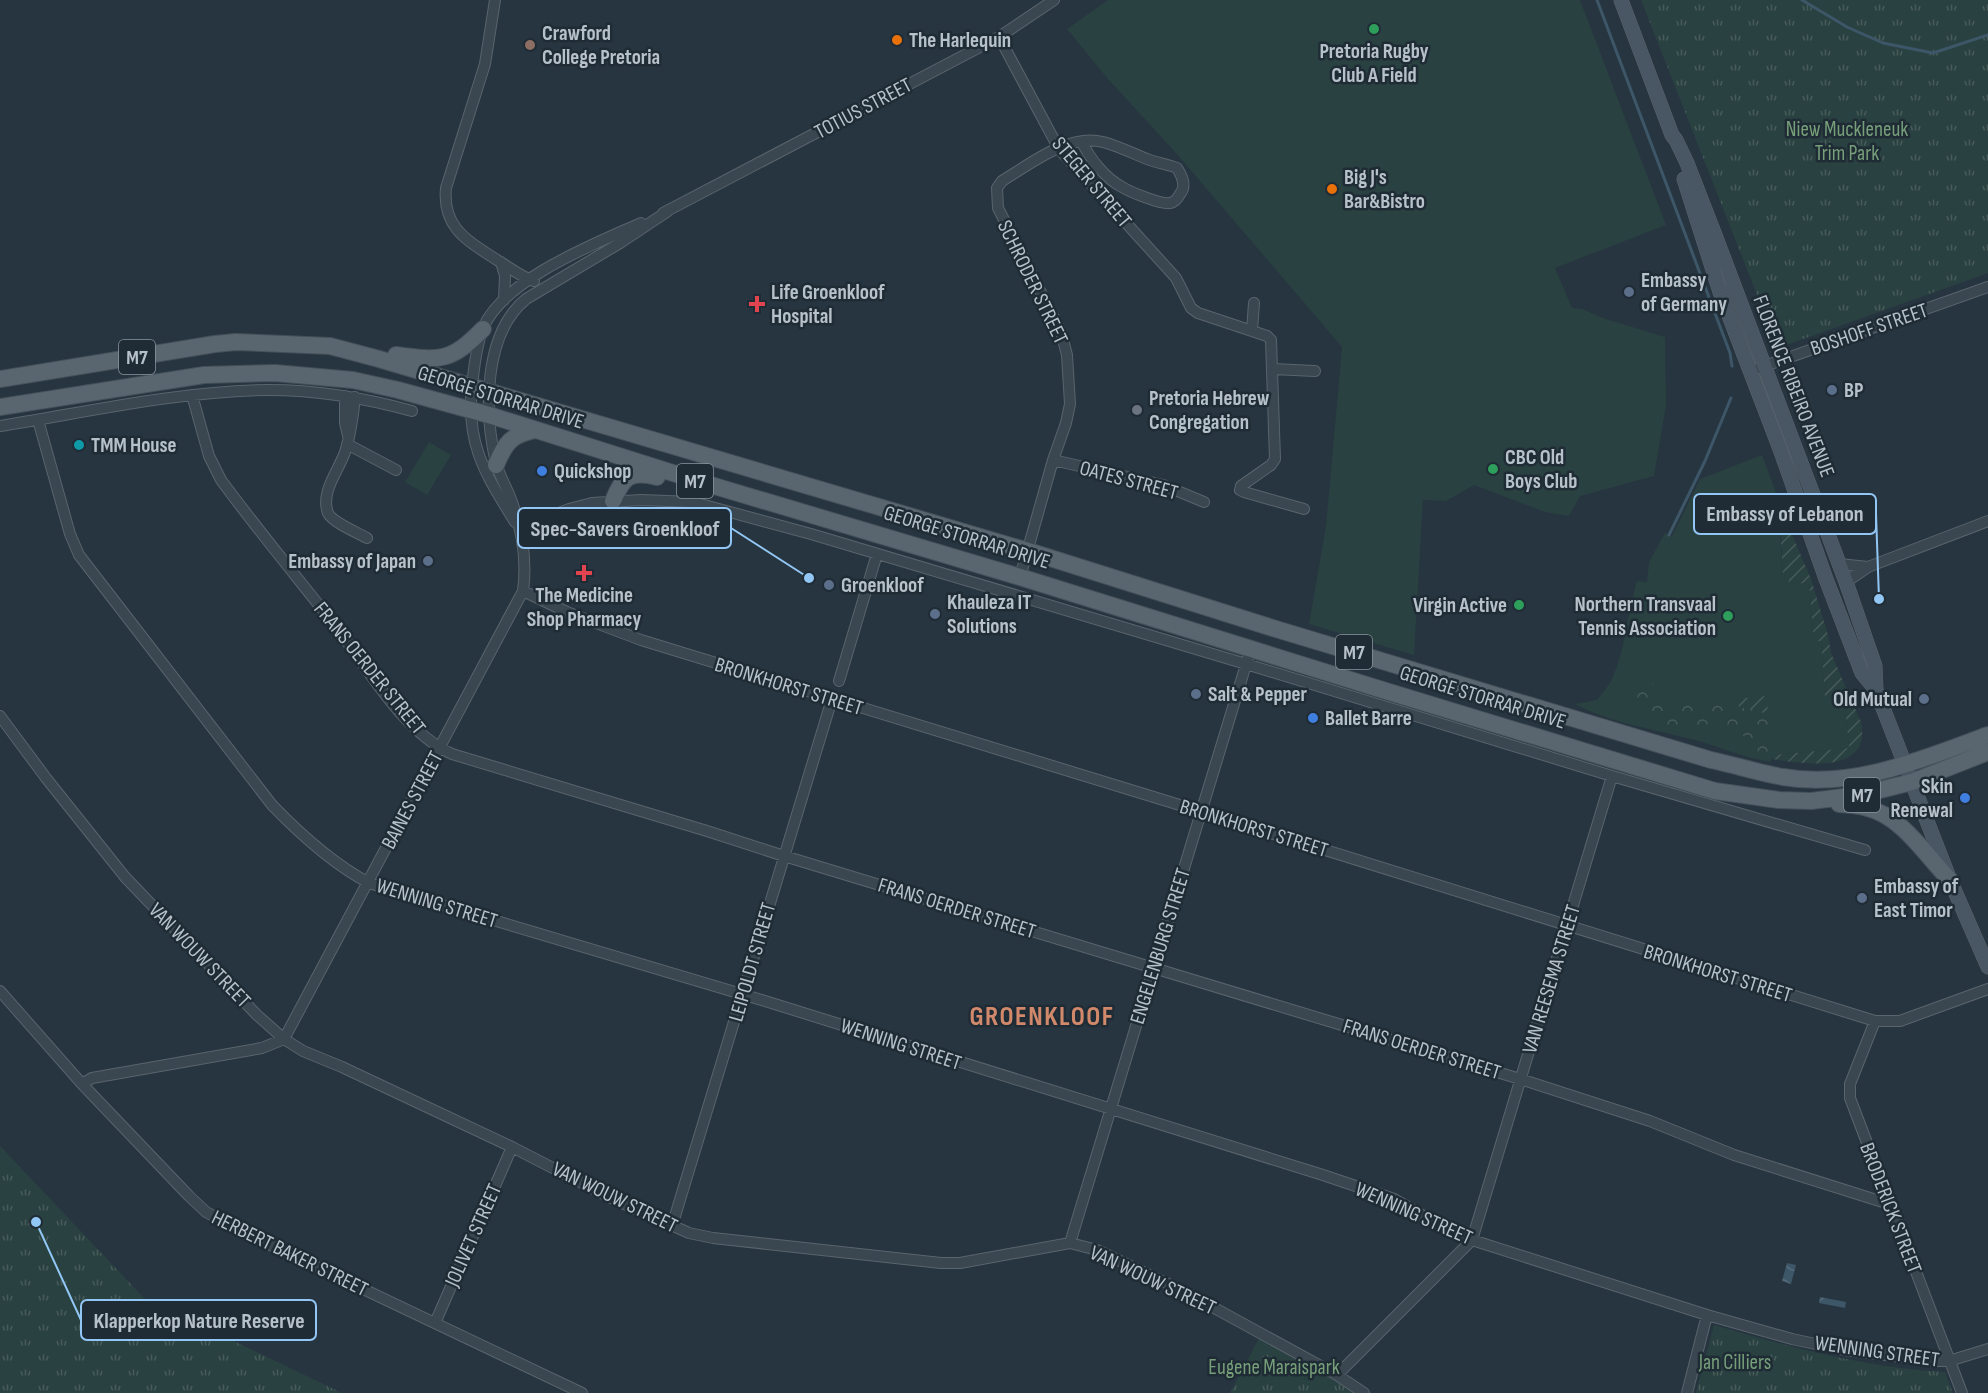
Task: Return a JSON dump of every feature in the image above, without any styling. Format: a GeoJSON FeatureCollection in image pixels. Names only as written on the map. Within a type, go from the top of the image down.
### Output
{"type":"FeatureCollection","features":[{"type":"Feature","properties":{"kind":"main road","name":"FLORENCE RIBEIRO AVENUE"},"geometry":{"type":"LineString","coordinates":[[1621,0],[1672,135],[1676,156],[1720,292],[1797,454],[1846,582],[1875,666],[1876,690]]}},
{"type":"Feature","properties":{"kind":"main road"},"geometry":{"type":"LineString","coordinates":[[330,346],[433,359],[459,351],[483,329]]}},
{"type":"Feature","properties":{"kind":"main road","name":"GEORGE STORRAR DRIVE"},"geometry":{"type":"LineString","coordinates":[[0,379],[236,342],[330,346],[1028,550],[1276,629],[1711,760],[1783,777],[1811,779],[1847,777],[1906,766]]}},
{"type":"Feature","properties":{"kind":"main road","name":"FLORENCE RIBEIRO AVENUE"},"geometry":{"type":"LineString","coordinates":[[1757,369],[1794,492],[1862,673],[1876,690],[1950,880],[1988,967]]}},
{"type":"Feature","properties":{"kind":"main road","name":"GEORGE STORRAR DRIVE"},"geometry":{"type":"LineString","coordinates":[[0,407],[204,375],[263,373],[353,380],[489,415],[711,485],[1020,577],[1249,656],[1386,691],[1715,791],[1758,798],[1811,801],[1860,795],[1912,782]]}},
{"type":"Feature","properties":{"kind":"main road"},"geometry":{"type":"LineString","coordinates":[[496,465],[502,451],[515,436],[535,430]]}},
{"type":"Feature","properties":{"kind":"main road"},"geometry":{"type":"LineString","coordinates":[[1794,492],[1798,484],[1793,463],[1797,454]]}},
{"type":"Feature","properties":{"kind":"main road"},"geometry":{"type":"LineString","coordinates":[[614,501],[622,481],[634,474],[647,474],[691,487],[711,485]]}},
{"type":"Feature","properties":{"kind":"main road"},"geometry":{"type":"LineString","coordinates":[[1159,592],[1176,606],[1241,625],[1245,629],[1249,656]]}},
{"type":"Feature","properties":{"kind":"main road"},"geometry":{"type":"LineString","coordinates":[[1249,656],[1256,639],[1261,634],[1276,629]]}},
{"type":"Feature","properties":{"kind":"main road"},"geometry":{"type":"LineString","coordinates":[[1386,691],[1400,685],[1410,669]]}},
{"type":"Feature","properties":{"kind":"main road"},"geometry":{"type":"LineString","coordinates":[[1410,669],[1413,687],[1421,702]]}},
{"type":"Feature","properties":{"kind":"main road","name":"M7"},"geometry":{"type":"LineString","coordinates":[[1906,766],[1988,735]]}},
{"type":"Feature","properties":{"kind":"main road","name":"M7"},"geometry":{"type":"LineString","coordinates":[[1912,782],[1988,752]]}},
{"type":"Feature","properties":{"kind":"main road"},"geometry":{"type":"LineString","coordinates":[[1811,801],[1866,807],[1884,814],[1900,826],[1950,880]]}},
{"type":"Feature","properties":{"kind":"street"},"geometry":{"type":"LineString","coordinates":[[495,0],[485,64],[448,182],[446,198],[451,220],[461,236],[530,280],[546,286]]}},
{"type":"Feature","properties":{"kind":"street","name":"TOTIUS STREET"},"geometry":{"type":"LineString","coordinates":[[469,409],[475,355],[483,329],[504,300],[530,280],[592,244],[668,211],[999,37],[1054,0]]}},
{"type":"Feature","properties":{"kind":"street","name":"STEGER STREET"},"geometry":{"type":"LineString","coordinates":[[999,37],[1059,149],[1180,283],[1191,308],[1198,313],[1252,331]]}},
{"type":"Feature","properties":{"kind":"street","name":"SCHRODER STREET"},"geometry":{"type":"LineString","coordinates":[[1020,577],[1070,404],[1066,345],[1062,332],[998,208],[997,188],[1002,181],[1071,143],[1082,142],[1103,142],[1178,168],[1184,182],[1183,191],[1175,201],[1169,204],[1160,203],[1122,187],[1088,155],[1082,142]]}},
{"type":"Feature","properties":{"kind":"street","name":"TOTIUS STREET"},"geometry":{"type":"LineString","coordinates":[[489,415],[489,391],[495,351],[502,328],[517,307],[546,286],[620,243],[668,211]]}},
{"type":"Feature","properties":{"kind":"street"},"geometry":{"type":"LineString","coordinates":[[501,262],[505,276],[504,300]]}},
{"type":"Feature","properties":{"kind":"street"},"geometry":{"type":"LineString","coordinates":[[526,299],[530,280]]}},
{"type":"Feature","properties":{"kind":"street","name":"BOSHOFF STREET"},"geometry":{"type":"LineString","coordinates":[[1757,369],[1988,287]]}},
{"type":"Feature","properties":{"kind":"street"},"geometry":{"type":"LineString","coordinates":[[1254,303],[1252,331],[1267,336],[1271,340],[1275,459],[1271,465],[1240,489],[1304,509]]}},
{"type":"Feature","properties":{"kind":"street"},"geometry":{"type":"LineString","coordinates":[[1273,369],[1315,371]]}},
{"type":"Feature","properties":{"kind":"street","name":"GEORGE STORRAR DRIVE"},"geometry":{"type":"LineString","coordinates":[[0,426],[192,395],[269,390],[350,396],[412,411]]}},
{"type":"Feature","properties":{"kind":"street","name":"FRANS OERDER STREET"},"geometry":{"type":"LineString","coordinates":[[192,395],[209,456],[221,480],[375,681],[419,731],[440,748],[452,754],[1520,1079],[1650,1120],[1734,1155],[1889,1204]]}},
{"type":"Feature","properties":{"kind":"street"},"geometry":{"type":"LineString","coordinates":[[350,396],[352,424],[330,486],[328,513],[332,519],[367,538]]}},
{"type":"Feature","properties":{"kind":"street","name":"BAINES STREET"},"geometry":{"type":"LineString","coordinates":[[469,409],[474,442],[482,468],[521,534]]}},
{"type":"Feature","properties":{"kind":"street","name":"BAINES STREET"},"geometry":{"type":"LineString","coordinates":[[284,1039],[523,591],[525,565],[521,534],[513,506],[496,465],[489,415]]}},
{"type":"Feature","properties":{"kind":"street","name":"WENNING STREET"},"geometry":{"type":"LineString","coordinates":[[38,420],[69,534],[79,555],[272,805],[318,848],[369,883],[552,936],[1387,1196],[1472,1240],[1707,1316],[1792,1339],[1844,1350],[1917,1359],[1949,1361],[1988,1349]]}},
{"type":"Feature","properties":{"kind":"street"},"geometry":{"type":"LineString","coordinates":[[348,440],[396,470]]}},
{"type":"Feature","properties":{"kind":"street","name":"OATES STREET"},"geometry":{"type":"LineString","coordinates":[[1053,460],[1163,485],[1204,502]]}},
{"type":"Feature","properties":{"kind":"street","name":"GEORGE STORRAR DRIVE"},"geometry":{"type":"LineString","coordinates":[[521,534],[538,521],[579,506],[614,501],[693,502],[1249,656],[1612,776],[1865,850]]}},
{"type":"Feature","properties":{"kind":"street"},"geometry":{"type":"LineString","coordinates":[[1846,582],[1868,567],[1988,521]]}},
{"type":"Feature","properties":{"kind":"street"},"geometry":{"type":"LineString","coordinates":[[839,681],[877,554]]}},
{"type":"Feature","properties":{"kind":"street"},"geometry":{"type":"LineString","coordinates":[[1839,564],[1868,567]]}},
{"type":"Feature","properties":{"kind":"street","name":"BRONKHORST STREET"},"geometry":{"type":"LineString","coordinates":[[523,591],[567,612],[640,640],[1875,1021],[1892,1022],[1908,1019],[1988,989]]}},
{"type":"Feature","properties":{"kind":"street","name":"ENGELENBURG STREET"},"geometry":{"type":"LineString","coordinates":[[1070,1244],[1249,656]]}},
{"type":"Feature","properties":{"kind":"street","name":"LEIPOLDT STREET"},"geometry":{"type":"LineString","coordinates":[[672,1226],[832,699]]}},
{"type":"Feature","properties":{"kind":"street","name":"VAN WOUW STREET"},"geometry":{"type":"LineString","coordinates":[[0,716],[125,877],[257,1015],[284,1039],[303,1051],[512,1147],[611,1198],[689,1233],[713,1238],[941,1263],[982,1259],[1070,1244],[1097,1250],[1118,1258],[1187,1293],[1337,1375],[1364,1393]]}},
{"type":"Feature","properties":{"kind":"street","name":"VAN REESEMA STREET"},"geometry":{"type":"LineString","coordinates":[[1337,1375],[1472,1240],[1612,776]]}},
{"type":"Feature","properties":{"kind":"street","name":"HERBERT BAKER STREET"},"geometry":{"type":"LineString","coordinates":[[0,991],[82,1083],[206,1212],[582,1393]]}},
{"type":"Feature","properties":{"kind":"street","name":"BRODERICK STREET"},"geometry":{"type":"LineString","coordinates":[[1875,1021],[1849,1092],[1851,1104],[1962,1393]]}},
{"type":"Feature","properties":{"kind":"street"},"geometry":{"type":"LineString","coordinates":[[82,1083],[92,1078],[262,1048],[284,1039]]}},
{"type":"Feature","properties":{"kind":"street","name":"JOLIVET STREET"},"geometry":{"type":"LineString","coordinates":[[435,1323],[512,1147]]}},
{"type":"Feature","properties":{"kind":"street"},"geometry":{"type":"LineString","coordinates":[[1687,1393],[1707,1316]]}},
{"type":"Feature","properties":{"kind":"green space"},"geometry":{"type":"Polygon","coordinates":[[[1108,0],[1580,0],[1666,225],[1555,268],[1572,308],[1582,309],[1603,318],[1665,337],[1666,405],[1654,476],[1580,496],[1569,516],[1545,512],[1474,485],[1446,501],[1423,500],[1414,655],[1309,624],[1326,526],[1342,347],[1067,29],[1108,0]]]}},
{"type":"Feature","properties":{"kind":"green space","name":"Niew Muckleneuk Trim Park"},"geometry":{"type":"Polygon","coordinates":[[[1641,0],[1988,0],[1988,273],[1778,348],[1641,0]]]}},
{"type":"Feature","properties":{"kind":"green space"},"geometry":{"type":"Polygon","coordinates":[[[429,442],[451,455],[427,495],[405,482],[429,442]]]}},
{"type":"Feature","properties":{"kind":"green space","name":"Northern Transvaal Tennis Association"},"geometry":{"type":"Polygon","coordinates":[[[1762,455],[1782,509],[1778,512],[1783,578],[1788,577],[1789,584],[1809,583],[1814,641],[1821,641],[1825,698],[1844,696],[1849,748],[1772,755],[1771,762],[1617,721],[1575,704],[1597,700],[1611,681],[1620,657],[1637,581],[1647,582],[1649,562],[1665,533],[1672,536],[1700,479],[1762,455]]]}},
{"type":"Feature","properties":{"kind":"green space"},"geometry":{"type":"Polygon","coordinates":[[[1779,511],[1783,523],[1788,525],[1811,579],[1828,635],[1831,653],[1861,722],[1862,739],[1856,751],[1846,758],[1833,762],[1801,763],[1772,759],[1772,755],[1849,748],[1844,697],[1825,698],[1821,641],[1814,641],[1809,583],[1789,584],[1788,578],[1783,578],[1779,511]]]}},
{"type":"Feature","properties":{"kind":"green space"},"geometry":{"type":"Polygon","coordinates":[[[1646,679],[1654,684],[1657,706],[1735,699],[1739,707],[1768,714],[1772,755],[1761,754],[1733,728],[1709,732],[1701,725],[1685,728],[1682,731],[1667,730],[1656,726],[1636,707],[1638,685],[1646,679]]]}},
{"type":"Feature","properties":{"kind":"green space"},"geometry":{"type":"Polygon","coordinates":[[[1767,696],[1768,714],[1739,707],[1735,699],[1767,696]]]}},
{"type":"Feature","properties":{"kind":"green space"},"geometry":{"type":"Polygon","coordinates":[[[0,1146],[144,1298],[342,1393],[0,1393],[0,1146]]]}},
{"type":"Feature","properties":{"kind":"green space","name":"Jan Cilliers"},"geometry":{"type":"Polygon","coordinates":[[[1714,1325],[1857,1361],[1945,1372],[1953,1393],[1696,1393],[1714,1325]]]}},
{"type":"Feature","properties":{"kind":"green space","name":"Eugene Maraispark"},"geometry":{"type":"Polygon","coordinates":[[[1263,1331],[1365,1393],[1230,1393],[1263,1331]]]}},
{"type":"Feature","properties":{"kind":"water"},"geometry":{"type":"Polygon","coordinates":[[[1787,1263],[1796,1265],[1791,1284],[1782,1281],[1787,1263]]]}},
{"type":"Feature","properties":{"kind":"water"},"geometry":{"type":"Polygon","coordinates":[[[1820,1297],[1846,1302],[1845,1308],[1819,1303],[1820,1297]]]}},
{"type":"Feature","properties":{"kind":"waterway"},"geometry":{"type":"LineString","coordinates":[[1597,0],[1730,353],[1732,366]]}},
{"type":"Feature","properties":{"kind":"waterway"},"geometry":{"type":"LineString","coordinates":[[1802,0],[1847,27],[1883,43],[1933,53],[1988,35]]}},
{"type":"Feature","properties":{"kind":"waterway"},"geometry":{"type":"LineString","coordinates":[[1669,535],[1705,461],[1731,398]]}},
{"type":"Feature","properties":{"kind":"place","name":"Pretoria Rugby Club A Field"},"geometry":{"type":"Point","coordinates":[1374,29]}},
{"type":"Feature","properties":{"kind":"place","name":"The Harlequin"},"geometry":{"type":"Point","coordinates":[897,40]}},
{"type":"Feature","properties":{"kind":"place","name":"Crawford College Pretoria"},"geometry":{"type":"Point","coordinates":[530,45]}},
{"type":"Feature","properties":{"kind":"place","name":"Big J's Bar&Bistro"},"geometry":{"type":"Point","coordinates":[1332,189]}},
{"type":"Feature","properties":{"kind":"place","name":"Embassy of Germany"},"geometry":{"type":"Point","coordinates":[1629,292]}},
{"type":"Feature","properties":{"kind":"place","name":"Life Groenkloof Hospital"},"geometry":{"type":"Point","coordinates":[757,304]}},
{"type":"Feature","properties":{"kind":"place","name":"BP"},"geometry":{"type":"Point","coordinates":[1832,390]}},
{"type":"Feature","properties":{"kind":"place","name":"Pretoria Hebrew Congregation"},"geometry":{"type":"Point","coordinates":[1137,410]}},
{"type":"Feature","properties":{"kind":"place","name":"TMM House"},"geometry":{"type":"Point","coordinates":[79,445]}},
{"type":"Feature","properties":{"kind":"place","name":"CBC Old Boys Club"},"geometry":{"type":"Point","coordinates":[1493,469]}},
{"type":"Feature","properties":{"kind":"place","name":"Quickshop"},"geometry":{"type":"Point","coordinates":[542,471]}},
{"type":"Feature","properties":{"kind":"place","name":"Embassy of Japan"},"geometry":{"type":"Point","coordinates":[428,561]}},
{"type":"Feature","properties":{"kind":"place","name":"The Medicine Shop Pharmacy"},"geometry":{"type":"Point","coordinates":[584,573]}},
{"type":"Feature","properties":{"kind":"place","name":"Spec-Savers Groenkloof"},"geometry":{"type":"Point","coordinates":[809,578]}},
{"type":"Feature","properties":{"kind":"place","name":"Groenkloof"},"geometry":{"type":"Point","coordinates":[829,585]}},
{"type":"Feature","properties":{"kind":"place","name":"Embassy of Lebanon"},"geometry":{"type":"Point","coordinates":[1879,599]}},
{"type":"Feature","properties":{"kind":"place","name":"Virgin Active"},"geometry":{"type":"Point","coordinates":[1519,605]}},
{"type":"Feature","properties":{"kind":"place","name":"Khauleza IT Solutions"},"geometry":{"type":"Point","coordinates":[935,614]}},
{"type":"Feature","properties":{"kind":"place","name":"Northern Transvaal Tennis Association"},"geometry":{"type":"Point","coordinates":[1728,616]}},
{"type":"Feature","properties":{"kind":"place","name":"Salt & Pepper"},"geometry":{"type":"Point","coordinates":[1196,694]}},
{"type":"Feature","properties":{"kind":"place","name":"Old Mutual"},"geometry":{"type":"Point","coordinates":[1924,699]}},
{"type":"Feature","properties":{"kind":"place","name":"Ballet Barre"},"geometry":{"type":"Point","coordinates":[1313,718]}},
{"type":"Feature","properties":{"kind":"place","name":"Skin Renewal"},"geometry":{"type":"Point","coordinates":[1965,798]}},
{"type":"Feature","properties":{"kind":"place","name":"Embassy of East Timor"},"geometry":{"type":"Point","coordinates":[1862,898]}},
{"type":"Feature","properties":{"kind":"place","name":"Klapperkop Nature Reserve"},"geometry":{"type":"Point","coordinates":[36,1222]}},
{"type":"Feature","properties":{"kind":"district","name":"GROENKLOOF"},"geometry":{"type":"Point","coordinates":[1042,1016]}}]}
